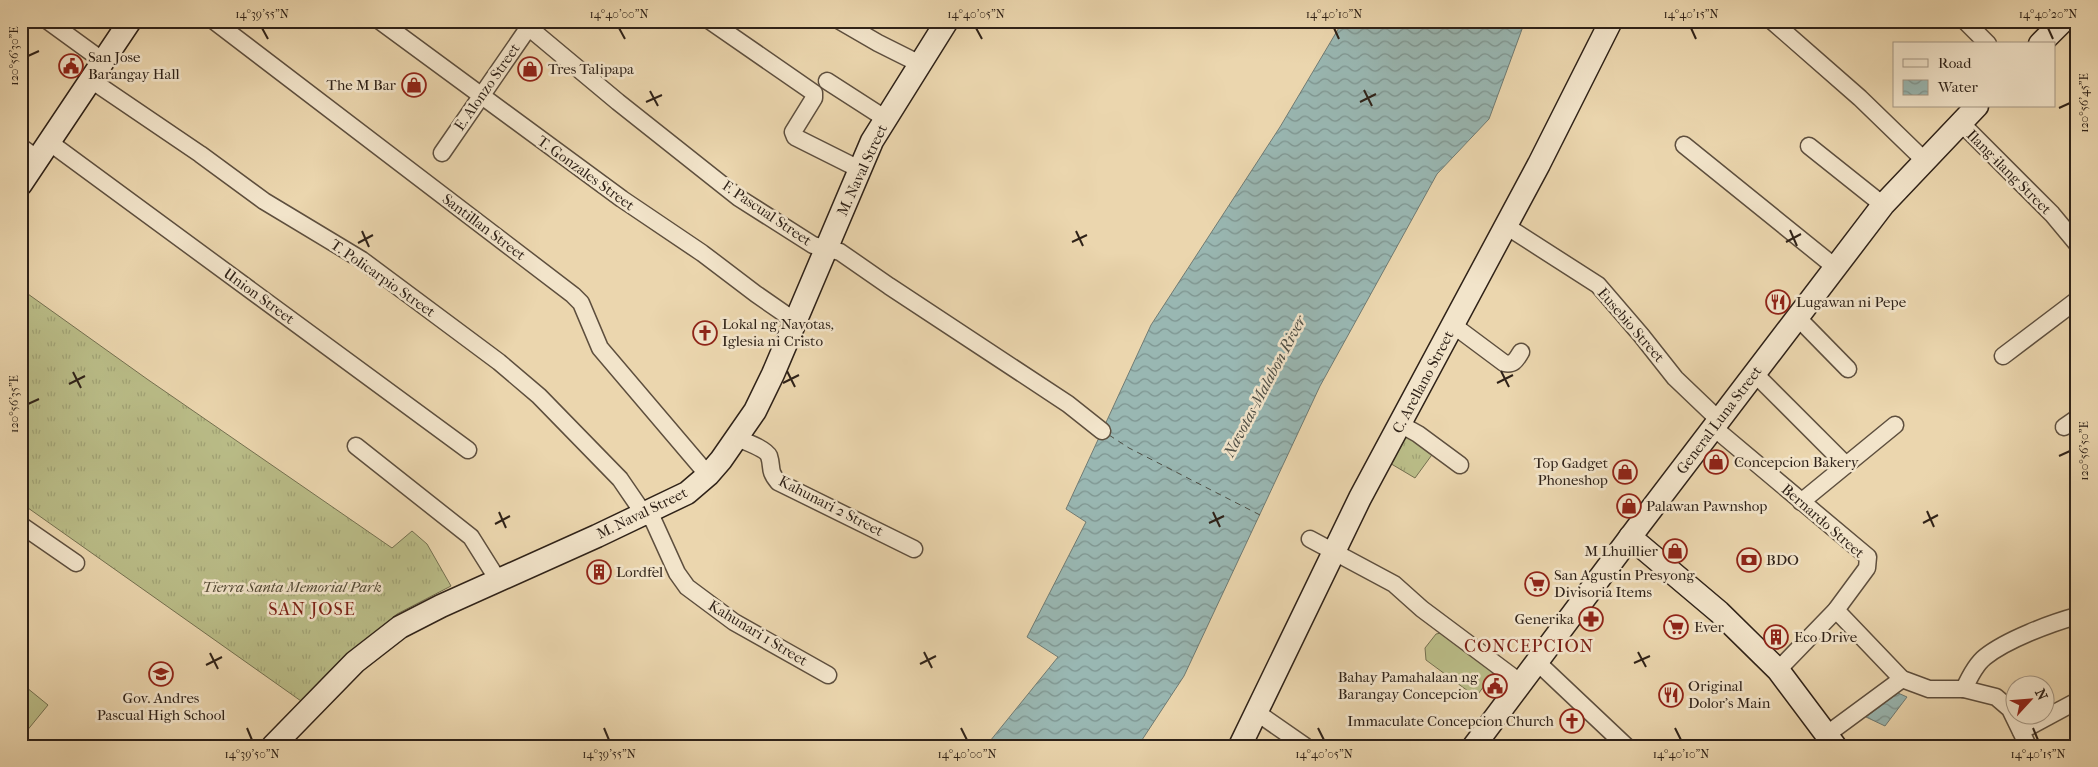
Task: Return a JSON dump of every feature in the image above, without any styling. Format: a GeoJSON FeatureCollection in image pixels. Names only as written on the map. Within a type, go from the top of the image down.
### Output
{"type":"FeatureCollection","features":[{"type":"Feature","properties":{"kind":"main road"},"geometry":{"type":"LineString","coordinates":[[21,184],[36,149],[91,80],[130,21]]}},
{"type":"Feature","properties":{"kind":"main road","name":"M. Naval Street"},"geometry":{"type":"LineString","coordinates":[[273,746],[355,662],[400,626],[687,493],[708,474],[737,438],[762,397],[827,249],[859,169],[886,119],[947,21]]}},
{"type":"Feature","properties":{"kind":"main road","name":"C. Arellano Street"},"geometry":{"type":"LineString","coordinates":[[1240,746],[1360,498],[1506,226],[1611,21]]}},
{"type":"Feature","properties":{"kind":"main road"},"geometry":{"type":"LineString","coordinates":[[2042,42],[2063,21]]}},
{"type":"Feature","properties":{"kind":"main road","name":"General Luna Street"},"geometry":{"type":"LineString","coordinates":[[1474,746],[1797,316],[1883,205],[1975,108]]}},
{"type":"Feature","properties":{"kind":"main road"},"geometry":{"type":"LineString","coordinates":[[1630,537],[1719,612],[1778,670],[1830,740]]}},
{"type":"Feature","properties":{"kind":"street"},"geometry":{"type":"LineString","coordinates":[[48,21],[103,61]]}},
{"type":"Feature","properties":{"kind":"street","name":"Santillan Street"},"geometry":{"type":"LineString","coordinates":[[214,21],[573,295],[581,303],[600,348],[708,474]]}},
{"type":"Feature","properties":{"kind":"street","name":"T. Gonzales Street"},"geometry":{"type":"LineString","coordinates":[[380,21],[622,199],[702,253],[756,294],[795,320]]}},
{"type":"Feature","properties":{"kind":"street"},"geometry":{"type":"LineString","coordinates":[[710,21],[814,93],[814,98],[793,132],[794,137],[859,169]]}},
{"type":"Feature","properties":{"kind":"street"},"geometry":{"type":"LineString","coordinates":[[840,21],[920,64]]}},
{"type":"Feature","properties":{"kind":"street"},"geometry":{"type":"LineString","coordinates":[[1772,21],[1860,98],[1924,160]]}},
{"type":"Feature","properties":{"kind":"street"},"geometry":{"type":"LineString","coordinates":[[1965,21],[1986,42]]}},
{"type":"Feature","properties":{"kind":"street","name":"E. Alonzo Street"},"geometry":{"type":"LineString","coordinates":[[442,153],[528,23]]}},
{"type":"Feature","properties":{"kind":"street","name":"F. Pascual Street"},"geometry":{"type":"LineString","coordinates":[[528,23],[618,102],[739,198],[813,245],[840,252],[1068,404],[1102,431]]}},
{"type":"Feature","properties":{"kind":"street","name":"T. Policarpio Street"},"geometry":{"type":"LineString","coordinates":[[91,80],[200,154],[264,201],[362,260],[499,362],[539,396],[620,480],[644,514]]}},
{"type":"Feature","properties":{"kind":"street"},"geometry":{"type":"LineString","coordinates":[[827,81],[886,119]]}},
{"type":"Feature","properties":{"kind":"street","name":"Ilang-ilang Street"},"geometry":{"type":"LineString","coordinates":[[1960,122],[2052,214],[2077,244]]}},
{"type":"Feature","properties":{"kind":"street"},"geometry":{"type":"LineString","coordinates":[[1684,145],[1835,267]]}},
{"type":"Feature","properties":{"kind":"street"},"geometry":{"type":"LineString","coordinates":[[1809,146],[1883,205]]}},
{"type":"Feature","properties":{"kind":"street","name":"Union Street"},"geometry":{"type":"LineString","coordinates":[[36,149],[468,450]]}},
{"type":"Feature","properties":{"kind":"street","name":"Eusebio Street"},"geometry":{"type":"LineString","coordinates":[[1506,226],[1598,285],[1716,424]]}},
{"type":"Feature","properties":{"kind":"street"},"geometry":{"type":"LineString","coordinates":[[2003,356],[2077,300]]}},
{"type":"Feature","properties":{"kind":"street"},"geometry":{"type":"LineString","coordinates":[[1797,316],[1848,369]]}},
{"type":"Feature","properties":{"kind":"street"},"geometry":{"type":"LineString","coordinates":[[1453,326],[1504,362],[1510,364],[1514,362],[1521,352]]}},
{"type":"Feature","properties":{"kind":"street"},"geometry":{"type":"LineString","coordinates":[[1754,373],[1846,465]]}},
{"type":"Feature","properties":{"kind":"street"},"geometry":{"type":"LineString","coordinates":[[1400,424],[1418,434],[1460,465]]}},
{"type":"Feature","properties":{"kind":"street","name":"Bernardo Street"},"geometry":{"type":"LineString","coordinates":[[1716,424],[1802,502],[1868,558],[1868,568],[1836,610],[1778,670]]}},
{"type":"Feature","properties":{"kind":"street"},"geometry":{"type":"LineString","coordinates":[[1802,502],[1895,426]]}},
{"type":"Feature","properties":{"kind":"street","name":"Kahunari 2 Street"},"geometry":{"type":"LineString","coordinates":[[737,438],[765,452],[769,456],[771,474],[778,482],[914,549]]}},
{"type":"Feature","properties":{"kind":"street"},"geometry":{"type":"LineString","coordinates":[[356,446],[471,537],[498,580]]}},
{"type":"Feature","properties":{"kind":"street","name":"Kahunari 1 Street"},"geometry":{"type":"LineString","coordinates":[[644,514],[652,520],[677,573],[699,597],[734,622],[828,675]]}},
{"type":"Feature","properties":{"kind":"street"},"geometry":{"type":"LineString","coordinates":[[21,525],[76,564]]}},
{"type":"Feature","properties":{"kind":"street"},"geometry":{"type":"LineString","coordinates":[[1310,539],[1334,550],[1394,584],[1422,609],[1521,683]]}},
{"type":"Feature","properties":{"kind":"street"},"geometry":{"type":"LineString","coordinates":[[1836,610],[1902,679],[1928,688],[1964,688],[1996,697],[2010,709],[2028,746]]}},
{"type":"Feature","properties":{"kind":"street"},"geometry":{"type":"LineString","coordinates":[[1964,688],[1985,657],[2018,638],[2077,616]]}},
{"type":"Feature","properties":{"kind":"street"},"geometry":{"type":"LineString","coordinates":[[1537,662],[1626,746]]}},
{"type":"Feature","properties":{"kind":"street"},"geometry":{"type":"LineString","coordinates":[[1830,740],[1902,679]]}},
{"type":"Feature","properties":{"kind":"street"},"geometry":{"type":"LineString","coordinates":[[2021,731],[2077,701]]}},
{"type":"Feature","properties":{"kind":"street"},"geometry":{"type":"LineString","coordinates":[[1256,712],[1305,746]]}},
{"type":"Feature","properties":{"kind":"green space","name":"Tierra Santa Memorial Park"},"geometry":{"type":"Polygon","coordinates":[[[21,289],[147,379],[392,548],[412,531],[427,544],[451,586],[397,614],[359,646],[301,701],[21,503],[21,289]]]}},
{"type":"Feature","properties":{"kind":"green space"},"geometry":{"type":"Polygon","coordinates":[[[1404,433],[1434,452],[1415,478],[1388,462],[1404,433]]]}},
{"type":"Feature","properties":{"kind":"green space"},"geometry":{"type":"Polygon","coordinates":[[[1446,632],[1497,668],[1476,697],[1426,660],[1425,648],[1436,634],[1446,632]]]}},
{"type":"Feature","properties":{"kind":"green space"},"geometry":{"type":"Polygon","coordinates":[[[21,683],[48,705],[21,738],[21,683]]]}},
{"type":"Feature","properties":{"kind":"water","name":"Navotas-Malabon River"},"geometry":{"type":"Polygon","coordinates":[[[1343,21],[1525,21],[1489,119],[1437,174],[1320,386],[1184,676],[1138,746],[986,746],[1058,657],[1027,637],[1086,522],[1066,509],[1151,325],[1280,127],[1343,21]]]}},
{"type":"Feature","properties":{"kind":"water"},"geometry":{"type":"Polygon","coordinates":[[[1898,693],[1907,697],[1885,726],[1866,717],[1898,693]]]}},
{"type":"Feature","properties":{"kind":"ferry route"},"geometry":{"type":"LineString","coordinates":[[1109,435],[1129,448],[1260,515]]}},
{"type":"Feature","properties":{"kind":"place","name":"San Jose Barangay Hall"},"geometry":{"type":"Point","coordinates":[71,66]}},
{"type":"Feature","properties":{"kind":"place","name":"Tres Talipapa"},"geometry":{"type":"Point","coordinates":[530,69]}},
{"type":"Feature","properties":{"kind":"place","name":"The M Bar"},"geometry":{"type":"Point","coordinates":[414,85]}},
{"type":"Feature","properties":{"kind":"place","name":"Lugawan ni Pepe"},"geometry":{"type":"Point","coordinates":[1778,302]}},
{"type":"Feature","properties":{"kind":"place","name":"Lokal ng Navotas, Iglesia ni Cristo"},"geometry":{"type":"Point","coordinates":[705,333]}},
{"type":"Feature","properties":{"kind":"place","name":"Concepcion Bakery"},"geometry":{"type":"Point","coordinates":[1716,462]}},
{"type":"Feature","properties":{"kind":"place","name":"Top Gadget Phoneshop"},"geometry":{"type":"Point","coordinates":[1625,472]}},
{"type":"Feature","properties":{"kind":"place","name":"Palawan Pawnshop"},"geometry":{"type":"Point","coordinates":[1629,506]}},
{"type":"Feature","properties":{"kind":"place","name":"M Lhuillier"},"geometry":{"type":"Point","coordinates":[1675,551]}},
{"type":"Feature","properties":{"kind":"place","name":"BDO"},"geometry":{"type":"Point","coordinates":[1749,560]}},
{"type":"Feature","properties":{"kind":"place","name":"Lordfel"},"geometry":{"type":"Point","coordinates":[599,572]}},
{"type":"Feature","properties":{"kind":"place","name":"San Agustin Presyong Divisoria Items"},"geometry":{"type":"Point","coordinates":[1537,584]}},
{"type":"Feature","properties":{"kind":"place","name":"Generika"},"geometry":{"type":"Point","coordinates":[1591,619]}},
{"type":"Feature","properties":{"kind":"place","name":"Ever"},"geometry":{"type":"Point","coordinates":[1676,627]}},
{"type":"Feature","properties":{"kind":"place","name":"Eco Drive"},"geometry":{"type":"Point","coordinates":[1776,637]}},
{"type":"Feature","properties":{"kind":"place","name":"Gov. Andres Pascual High School"},"geometry":{"type":"Point","coordinates":[161,674]}},
{"type":"Feature","properties":{"kind":"place","name":"Bahay Pamahalaan ng Barangay Concepcion"},"geometry":{"type":"Point","coordinates":[1495,686]}},
{"type":"Feature","properties":{"kind":"place","name":"Original Dolor's Main"},"geometry":{"type":"Point","coordinates":[1671,695]}},
{"type":"Feature","properties":{"kind":"place","name":"Immaculate Concepcion Church"},"geometry":{"type":"Point","coordinates":[1572,721]}},
{"type":"Feature","properties":{"kind":"district","name":"SAN JOSE"},"geometry":{"type":"Point","coordinates":[312,609]}},
{"type":"Feature","properties":{"kind":"district","name":"CONCEPCION"},"geometry":{"type":"Point","coordinates":[1529,646]}}]}
